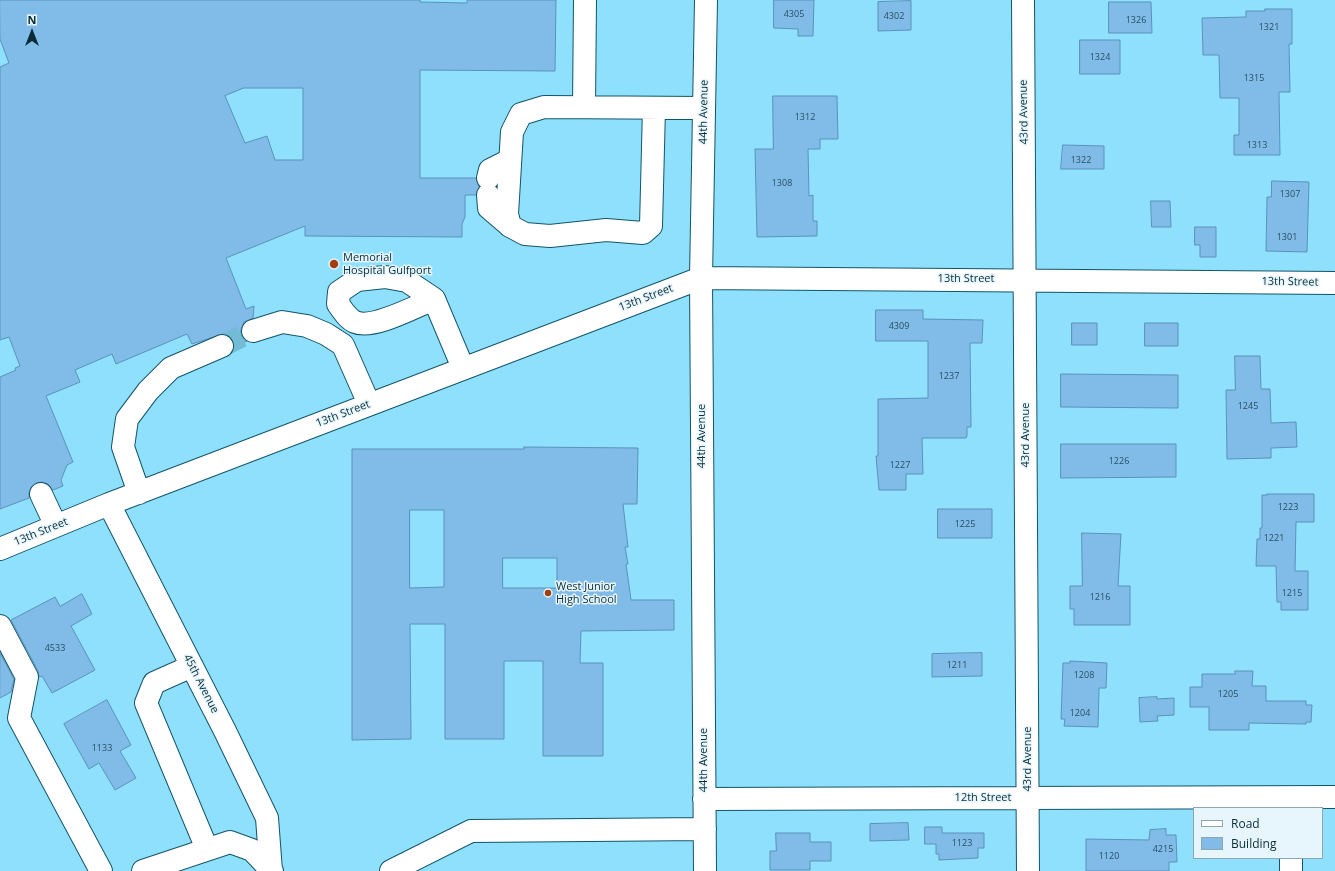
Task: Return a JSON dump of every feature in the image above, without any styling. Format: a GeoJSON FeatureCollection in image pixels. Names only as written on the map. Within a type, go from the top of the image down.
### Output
{"type":"FeatureCollection","features":[{"type":"Feature","properties":{"kind":"street"},"geometry":{"type":"LineString","coordinates":[[584,108],[585,0]]}},
{"type":"Feature","properties":{"kind":"street","name":"44th Avenue"},"geometry":{"type":"LineString","coordinates":[[705,871],[701,278],[706,0]]}},
{"type":"Feature","properties":{"kind":"street","name":"43rd Avenue"},"geometry":{"type":"LineString","coordinates":[[1023,0],[1028,871]]}},
{"type":"Feature","properties":{"kind":"street"},"geometry":{"type":"LineString","coordinates":[[510,226],[507,214],[512,132],[521,114],[544,107],[704,108]]}},
{"type":"Feature","properties":{"kind":"street"},"geometry":{"type":"LineString","coordinates":[[510,160],[490,170],[488,186],[489,208],[510,226],[524,234],[550,236],[606,230],[643,232],[652,226],[654,108]]}},
{"type":"Feature","properties":{"kind":"street","name":"13th Street"},"geometry":{"type":"LineString","coordinates":[[0,548],[109,504],[701,278],[1335,282]]}},
{"type":"Feature","properties":{"kind":"street"},"geometry":{"type":"LineString","coordinates":[[434,299],[463,368]]}},
{"type":"Feature","properties":{"kind":"street"},"geometry":{"type":"LineString","coordinates":[[253,331],[282,322],[307,326],[326,334],[343,345],[369,404]]}},
{"type":"Feature","properties":{"kind":"street"},"geometry":{"type":"LineString","coordinates":[[139,493],[123,447],[127,419],[148,391],[171,368],[222,346]]}},
{"type":"Feature","properties":{"kind":"street"},"geometry":{"type":"LineString","coordinates":[[41,494],[56,526]]}},
{"type":"Feature","properties":{"kind":"street","name":"45th Avenue"},"geometry":{"type":"LineString","coordinates":[[109,504],[192,666],[267,818],[272,871]]}},
{"type":"Feature","properties":{"kind":"street"},"geometry":{"type":"LineString","coordinates":[[0,626],[27,677],[19,718],[100,871]]}},
{"type":"Feature","properties":{"kind":"street"},"geometry":{"type":"LineString","coordinates":[[192,666],[154,683],[146,703],[207,849]]}},
{"type":"Feature","properties":{"kind":"street","name":"12th Street"},"geometry":{"type":"LineString","coordinates":[[704,799],[1028,799],[1291,802],[1335,796]]}},
{"type":"Feature","properties":{"kind":"street"},"geometry":{"type":"LineString","coordinates":[[400,869],[471,831],[705,829]]}},
{"type":"Feature","properties":{"kind":"street"},"geometry":{"type":"LineString","coordinates":[[143,871],[230,842],[252,850],[272,871]]}},
{"type":"Feature","properties":{"kind":"street"},"geometry":{"type":"LineString","coordinates":[[1291,859],[1291,871]]}},
{"type":"Feature","properties":{"kind":"building"},"geometry":{"type":"Polygon","coordinates":[[[0,0],[420,0],[420,2],[467,3],[467,0],[556,0],[555,71],[420,70],[420,178],[476,178],[479,187],[476,195],[465,195],[465,217],[462,224],[462,237],[305,236],[305,226],[226,258],[246,309],[254,306],[253,318],[244,322],[241,329],[241,335],[247,341],[234,347],[230,336],[223,334],[192,344],[187,334],[116,364],[112,354],[75,370],[80,382],[46,396],[73,462],[67,465],[61,480],[63,486],[53,490],[48,484],[42,482],[36,483],[31,487],[29,498],[0,509],[0,377],[16,370],[15,368],[20,366],[9,337],[0,340],[0,67],[9,63],[0,39],[0,0]],[[244,88],[225,96],[245,143],[267,136],[275,160],[303,160],[303,88],[244,88]]]}},
{"type":"Feature","properties":{"kind":"building"},"geometry":{"type":"Polygon","coordinates":[[[774,0],[814,0],[813,36],[798,36],[798,29],[774,28],[774,0]]]}},
{"type":"Feature","properties":{"kind":"building"},"geometry":{"type":"Polygon","coordinates":[[[911,1],[911,30],[878,31],[878,2],[911,1]]]}},
{"type":"Feature","properties":{"kind":"building"},"geometry":{"type":"Polygon","coordinates":[[[1109,2],[1151,2],[1152,33],[1109,33],[1109,2]]]}},
{"type":"Feature","properties":{"kind":"building"},"geometry":{"type":"Polygon","coordinates":[[[1265,9],[1292,9],[1292,44],[1289,44],[1290,92],[1279,92],[1280,155],[1234,155],[1234,135],[1239,135],[1239,98],[1220,98],[1219,55],[1203,55],[1202,18],[1246,17],[1246,11],[1265,11],[1265,9]]]}},
{"type":"Feature","properties":{"kind":"building"},"geometry":{"type":"Polygon","coordinates":[[[1080,40],[1120,40],[1120,74],[1080,74],[1080,40]]]}},
{"type":"Feature","properties":{"kind":"building"},"geometry":{"type":"Polygon","coordinates":[[[773,96],[837,96],[838,139],[820,139],[820,149],[808,149],[809,196],[813,195],[813,221],[817,221],[817,236],[757,237],[755,149],[773,149],[773,96]]]}},
{"type":"Feature","properties":{"kind":"building"},"geometry":{"type":"Polygon","coordinates":[[[1063,145],[1104,146],[1104,169],[1061,169],[1063,145]]]}},
{"type":"Feature","properties":{"kind":"building"},"geometry":{"type":"Polygon","coordinates":[[[1272,181],[1309,182],[1307,252],[1266,251],[1267,197],[1271,197],[1272,181]]]}},
{"type":"Feature","properties":{"kind":"building"},"geometry":{"type":"Polygon","coordinates":[[[1151,201],[1170,201],[1171,227],[1152,227],[1151,201]]]}},
{"type":"Feature","properties":{"kind":"building"},"geometry":{"type":"Polygon","coordinates":[[[1195,227],[1216,227],[1216,257],[1200,257],[1200,245],[1195,245],[1195,227]]]}},
{"type":"Feature","properties":{"kind":"building"},"geometry":{"type":"Polygon","coordinates":[[[876,310],[923,310],[923,319],[983,320],[982,343],[970,343],[971,427],[967,427],[967,436],[966,438],[922,438],[923,474],[906,474],[906,490],[879,490],[876,456],[878,456],[878,399],[928,398],[928,341],[876,341],[876,310]]]}},
{"type":"Feature","properties":{"kind":"building"},"geometry":{"type":"Polygon","coordinates":[[[1072,323],[1097,323],[1097,345],[1072,345],[1072,323]]]}},
{"type":"Feature","properties":{"kind":"building"},"geometry":{"type":"Polygon","coordinates":[[[1145,323],[1178,323],[1178,346],[1145,346],[1145,323]]]}},
{"type":"Feature","properties":{"kind":"building"},"geometry":{"type":"Polygon","coordinates":[[[1235,356],[1260,356],[1261,389],[1270,389],[1271,423],[1296,422],[1297,447],[1271,448],[1271,458],[1227,459],[1226,390],[1235,390],[1235,356]]]}},
{"type":"Feature","properties":{"kind":"building"},"geometry":{"type":"Polygon","coordinates":[[[1061,374],[1178,375],[1178,408],[1061,407],[1061,374]]]}},
{"type":"Feature","properties":{"kind":"building"},"geometry":{"type":"Polygon","coordinates":[[[1061,444],[1176,444],[1176,477],[1061,478],[1061,444]]]}},
{"type":"Feature","properties":{"kind":"building"},"geometry":{"type":"Polygon","coordinates":[[[524,447],[638,448],[637,504],[623,504],[628,547],[625,547],[628,564],[626,564],[631,600],[674,600],[674,630],[581,631],[580,663],[603,663],[603,756],[543,756],[543,661],[504,661],[504,739],[445,739],[445,624],[410,624],[411,739],[352,740],[352,449],[524,449],[524,447]],[[410,510],[410,588],[444,587],[444,510],[410,510]],[[503,558],[503,588],[557,588],[557,558],[503,558]]]}},
{"type":"Feature","properties":{"kind":"building"},"geometry":{"type":"Polygon","coordinates":[[[1314,494],[1314,522],[1296,522],[1295,571],[1308,571],[1308,610],[1281,610],[1281,602],[1277,602],[1276,566],[1256,566],[1257,539],[1260,539],[1260,528],[1262,528],[1262,495],[1314,494]]]}},
{"type":"Feature","properties":{"kind":"building"},"geometry":{"type":"Polygon","coordinates":[[[938,509],[992,509],[992,538],[938,538],[938,509]]]}},
{"type":"Feature","properties":{"kind":"building"},"geometry":{"type":"Polygon","coordinates":[[[1082,533],[1121,534],[1118,586],[1130,586],[1130,625],[1074,625],[1074,609],[1070,609],[1070,586],[1082,586],[1082,533]]]}},
{"type":"Feature","properties":{"kind":"building"},"geometry":{"type":"Polygon","coordinates":[[[82,594],[92,614],[71,626],[95,670],[52,693],[42,676],[39,677],[38,671],[11,620],[55,597],[60,606],[82,594]]]}},
{"type":"Feature","properties":{"kind":"building"},"geometry":{"type":"Polygon","coordinates":[[[0,653],[14,679],[11,692],[0,698],[0,653]]]}},
{"type":"Feature","properties":{"kind":"building"},"geometry":{"type":"Polygon","coordinates":[[[982,653],[982,676],[932,677],[932,654],[982,653]]]}},
{"type":"Feature","properties":{"kind":"building"},"geometry":{"type":"Polygon","coordinates":[[[1070,661],[1107,663],[1106,688],[1099,688],[1098,727],[1064,726],[1065,719],[1061,719],[1063,663],[1070,663],[1070,661]]]}},
{"type":"Feature","properties":{"kind":"building"},"geometry":{"type":"Polygon","coordinates":[[[1235,671],[1253,671],[1252,686],[1266,686],[1266,701],[1306,701],[1306,705],[1312,705],[1311,722],[1306,722],[1306,724],[1249,723],[1249,730],[1209,730],[1209,707],[1190,707],[1190,687],[1202,687],[1202,674],[1235,674],[1235,671]]]}},
{"type":"Feature","properties":{"kind":"building"},"geometry":{"type":"Polygon","coordinates":[[[1157,697],[1157,699],[1174,698],[1174,715],[1157,716],[1158,721],[1140,722],[1139,698],[1157,697]]]}},
{"type":"Feature","properties":{"kind":"building"},"geometry":{"type":"Polygon","coordinates":[[[107,700],[131,745],[120,751],[136,778],[115,790],[99,763],[89,769],[64,724],[107,700]]]}},
{"type":"Feature","properties":{"kind":"building"},"geometry":{"type":"Polygon","coordinates":[[[908,823],[909,840],[870,841],[870,824],[908,823]]]}},
{"type":"Feature","properties":{"kind":"building"},"geometry":{"type":"Polygon","coordinates":[[[925,827],[942,827],[942,833],[984,833],[984,848],[978,848],[978,858],[939,860],[939,854],[936,854],[936,844],[925,844],[925,827]]]}},
{"type":"Feature","properties":{"kind":"building"},"geometry":{"type":"Polygon","coordinates":[[[1166,829],[1166,835],[1176,835],[1177,862],[1169,862],[1169,871],[1086,871],[1086,839],[1149,840],[1150,830],[1166,829]]]}},
{"type":"Feature","properties":{"kind":"building"},"geometry":{"type":"Polygon","coordinates":[[[776,833],[810,833],[810,842],[831,842],[831,861],[810,861],[810,870],[770,870],[770,851],[776,851],[776,833]]]}},
{"type":"Feature","properties":{"kind":"tunnel"},"geometry":{"type":"LineString","coordinates":[[222,346],[253,331]]}},
{"type":"Feature","properties":{"kind":"place","name":"Memorial Hospital Gulfport"},"geometry":{"type":"Point","coordinates":[334,264]}},
{"type":"Feature","properties":{"kind":"place","name":"West Junior High School"},"geometry":{"type":"Point","coordinates":[548,593]}}]}
